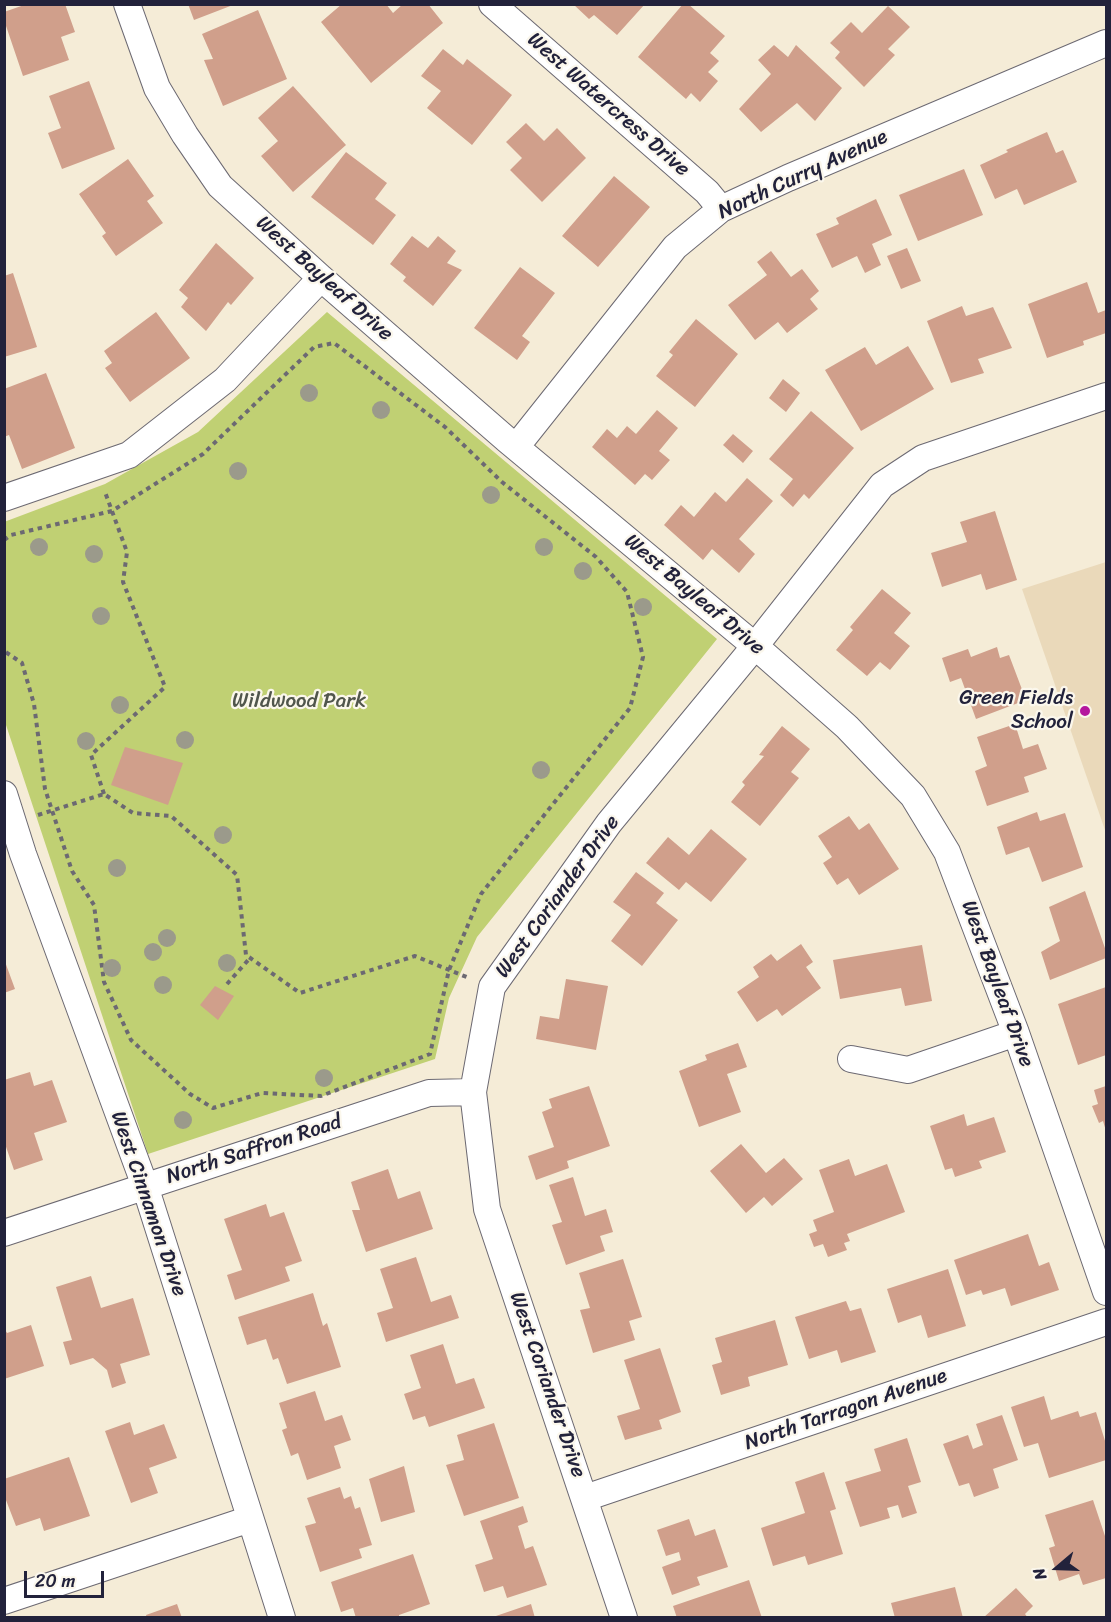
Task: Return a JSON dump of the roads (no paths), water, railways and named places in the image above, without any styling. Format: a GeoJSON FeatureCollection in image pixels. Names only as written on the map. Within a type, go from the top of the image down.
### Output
{"type":"FeatureCollection","features":[{"type":"Feature","properties":{"kind":"street","name":"West Bayleaf Drive"},"geometry":{"type":"LineString","coordinates":[[127,4],[157,88],[185,135],[220,186],[321,279],[516,447],[755,646],[847,727],[913,796],[947,852],[1016,1033],[1107,1292]]}},
{"type":"Feature","properties":{"kind":"street","name":"West Watercress Drive"},"geometry":{"type":"LineString","coordinates":[[492,4],[707,192],[721,208]]}},
{"type":"Feature","properties":{"kind":"street","name":"North Curry Avenue"},"geometry":{"type":"LineString","coordinates":[[516,447],[675,247],[721,208],[1107,44]]}},
{"type":"Feature","properties":{"kind":"street"},"geometry":{"type":"LineString","coordinates":[[4,498],[129,455],[225,380],[321,279]]}},
{"type":"Feature","properties":{"kind":"street","name":"West Coriander Drive"},"geometry":{"type":"LineString","coordinates":[[624,1617],[487,1209],[473,1092],[492,987],[609,823],[755,646],[882,485],[923,458],[1107,396]]}},
{"type":"Feature","properties":{"kind":"street","name":"West Cinnamon Drive"},"geometry":{"type":"LineString","coordinates":[[4,794],[14,857],[145,1186],[282,1617]]}},
{"type":"Feature","properties":{"kind":"street"},"geometry":{"type":"LineString","coordinates":[[851,1059],[908,1070],[1016,1033]]}},
{"type":"Feature","properties":{"kind":"street","name":"North Saffron Road"},"geometry":{"type":"LineString","coordinates":[[4,1233],[429,1093],[473,1092]]}},
{"type":"Feature","properties":{"kind":"street","name":"North Tarragon Avenue"},"geometry":{"type":"LineString","coordinates":[[585,1498],[1107,1322]]}},
{"type":"Feature","properties":{"kind":"street"},"geometry":{"type":"LineString","coordinates":[[4,1601],[250,1519]]}},
{"type":"Feature","properties":{"kind":"place","name":"Green Fields School"},"geometry":{"type":"Point","coordinates":[1085,711]}},
{"type":"Feature","properties":{"kind":"park label","name":"Wildwood Park"},"geometry":{"type":"Point","coordinates":[299,702]}}]}
